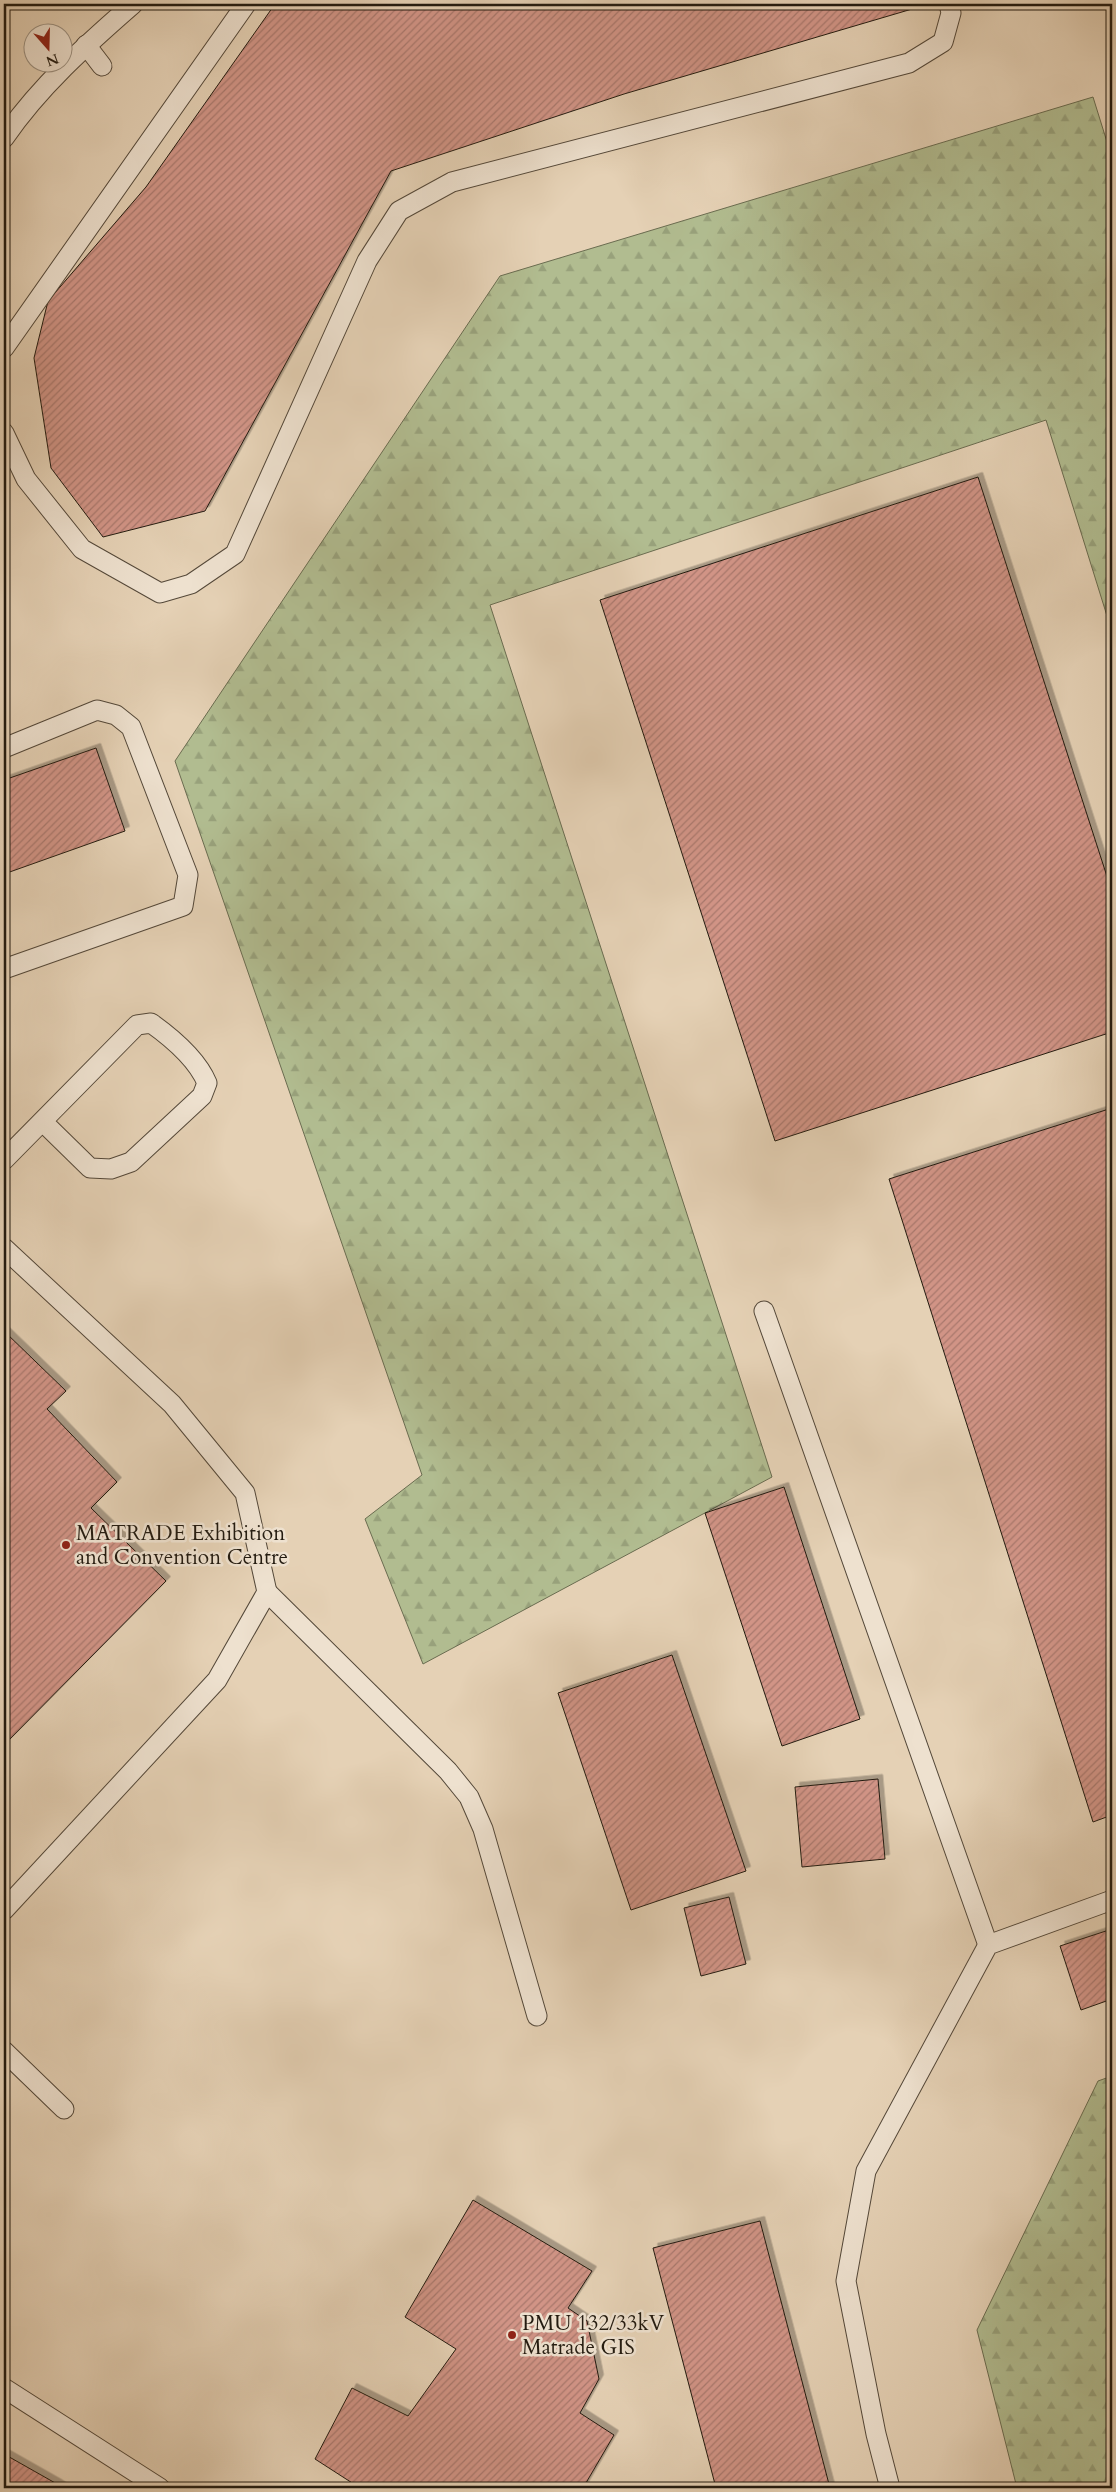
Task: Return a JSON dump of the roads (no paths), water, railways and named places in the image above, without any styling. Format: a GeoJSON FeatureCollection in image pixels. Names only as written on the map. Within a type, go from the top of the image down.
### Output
{"type":"FeatureCollection","features":[{"type":"Feature","properties":{"kind":"lane"},"geometry":{"type":"LineString","coordinates":[[4,138],[23,110],[86,45],[132,4]]}},
{"type":"Feature","properties":{"kind":"lane"},"geometry":{"type":"LineString","coordinates":[[4,348],[246,4]]}},
{"type":"Feature","properties":{"kind":"lane"},"geometry":{"type":"LineString","coordinates":[[4,433],[26,479],[82,549],[160,593],[191,584],[235,554],[367,261],[399,211],[452,182],[909,64],[943,42],[951,14],[949,4]]}},
{"type":"Feature","properties":{"kind":"lane"},"geometry":{"type":"LineString","coordinates":[[86,45],[102,66]]}},
{"type":"Feature","properties":{"kind":"lane"},"geometry":{"type":"LineString","coordinates":[[4,748],[98,710],[116,715],[132,727],[188,875],[183,906],[4,969]]}},
{"type":"Feature","properties":{"kind":"lane"},"geometry":{"type":"LineString","coordinates":[[4,1160],[137,1025],[151,1023],[165,1033],[202,1071],[207,1083],[202,1096],[131,1162],[111,1169],[90,1168],[43,1122]]}},
{"type":"Feature","properties":{"kind":"lane"},"geometry":{"type":"LineString","coordinates":[[4,1248],[172,1404],[246,1493],[267,1592],[448,1771],[469,1797],[483,1829],[537,2016]]}},
{"type":"Feature","properties":{"kind":"lane"},"geometry":{"type":"LineString","coordinates":[[764,1311],[988,1945]]}},
{"type":"Feature","properties":{"kind":"lane"},"geometry":{"type":"LineString","coordinates":[[4,1910],[217,1680],[267,1592]]}},
{"type":"Feature","properties":{"kind":"lane"},"geometry":{"type":"LineString","coordinates":[[890,2488],[876,2434],[846,2281],[866,2171],[988,1945],[1112,1900]]}},
{"type":"Feature","properties":{"kind":"lane"},"geometry":{"type":"LineString","coordinates":[[4,2051],[64,2109]]}},
{"type":"Feature","properties":{"kind":"lane"},"geometry":{"type":"LineString","coordinates":[[4,2388],[160,2488]]}},
{"type":"Feature","properties":{"kind":"place","name":"MATRADE Exhibition and Convention Centre"},"geometry":{"type":"Point","coordinates":[66,1545]}},
{"type":"Feature","properties":{"kind":"place","name":"PMU 132/33kV Matrade GIS"},"geometry":{"type":"Point","coordinates":[512,2335]}}]}
